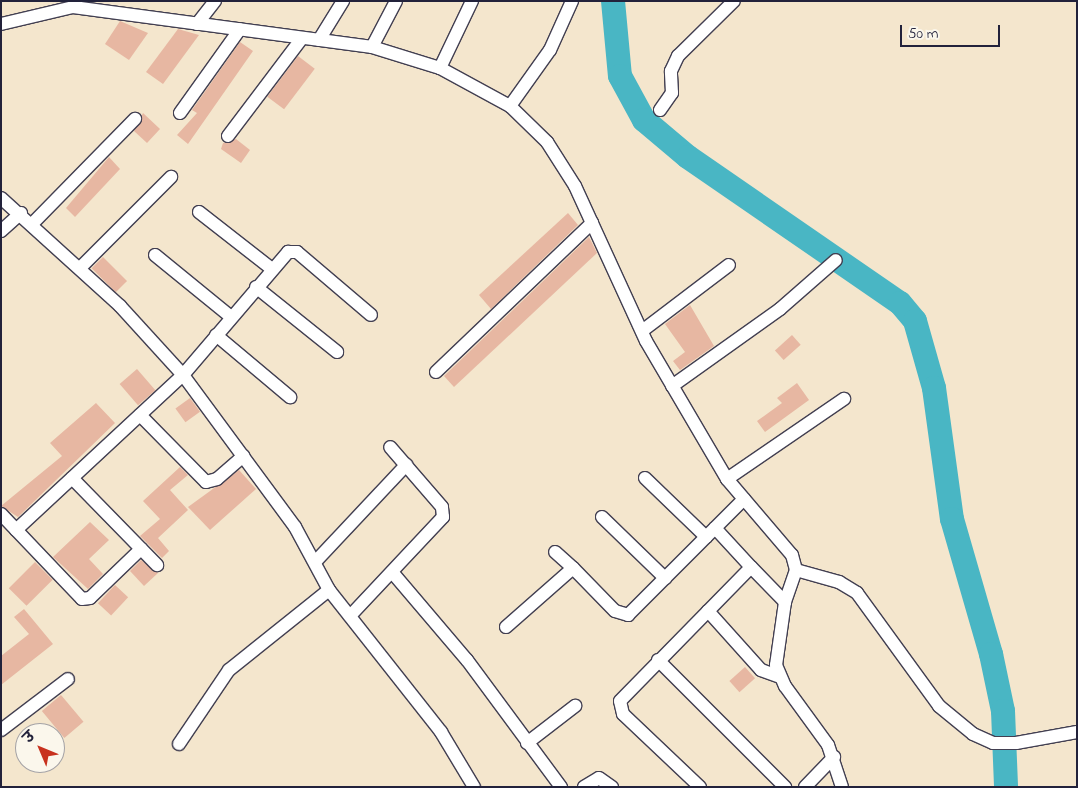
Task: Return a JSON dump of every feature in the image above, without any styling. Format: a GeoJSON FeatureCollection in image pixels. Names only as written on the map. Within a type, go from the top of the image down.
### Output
{"type":"FeatureCollection","features":[{"type":"Feature","properties":{"kind":"street"},"geometry":{"type":"LineString","coordinates":[[198,24],[215,1]]}},
{"type":"Feature","properties":{"kind":"street"},"geometry":{"type":"LineString","coordinates":[[319,40],[343,1]]}},
{"type":"Feature","properties":{"kind":"street"},"geometry":{"type":"LineString","coordinates":[[372,47],[396,1]]}},
{"type":"Feature","properties":{"kind":"street"},"geometry":{"type":"LineString","coordinates":[[440,68],[472,1]]}},
{"type":"Feature","properties":{"kind":"street"},"geometry":{"type":"LineString","coordinates":[[510,106],[550,50],[572,1]]}},
{"type":"Feature","properties":{"kind":"street"},"geometry":{"type":"LineString","coordinates":[[660,110],[672,93],[671,71],[678,56],[731,2]]}},
{"type":"Feature","properties":{"kind":"street"},"geometry":{"type":"LineString","coordinates":[[1,24],[54,8],[98,6],[198,24],[372,47],[440,68],[510,106],[555,153],[592,223],[642,331],[727,479],[786,546],[796,570],[785,602],[776,654],[780,678],[834,757],[842,787]]}},
{"type":"Feature","properties":{"kind":"street"},"geometry":{"type":"LineString","coordinates":[[180,113],[240,29]]}},
{"type":"Feature","properties":{"kind":"street"},"geometry":{"type":"LineString","coordinates":[[228,136],[302,38]]}},
{"type":"Feature","properties":{"kind":"street"},"geometry":{"type":"LineString","coordinates":[[33,223],[135,119]]}},
{"type":"Feature","properties":{"kind":"street"},"geometry":{"type":"LineString","coordinates":[[80,268],[171,177]]}},
{"type":"Feature","properties":{"kind":"street"},"geometry":{"type":"LineString","coordinates":[[1,198],[33,223],[80,268],[183,375],[243,456],[316,561],[329,590],[440,732],[474,787]]}},
{"type":"Feature","properties":{"kind":"street"},"geometry":{"type":"LineString","coordinates":[[199,212],[272,269]]}},
{"type":"Feature","properties":{"kind":"street"},"geometry":{"type":"LineString","coordinates":[[1,231],[21,213]]}},
{"type":"Feature","properties":{"kind":"street"},"geometry":{"type":"LineString","coordinates":[[436,372],[592,223]]}},
{"type":"Feature","properties":{"kind":"street"},"geometry":{"type":"LineString","coordinates":[[16,530],[183,375],[272,269],[294,251],[371,314]]}},
{"type":"Feature","properties":{"kind":"street"},"geometry":{"type":"LineString","coordinates":[[155,255],[231,317]]}},
{"type":"Feature","properties":{"kind":"street"},"geometry":{"type":"LineString","coordinates":[[672,386],[780,309],[836,260]]}},
{"type":"Feature","properties":{"kind":"street"},"geometry":{"type":"LineString","coordinates":[[642,331],[729,265]]}},
{"type":"Feature","properties":{"kind":"street"},"geometry":{"type":"LineString","coordinates":[[256,287],[337,352]]}},
{"type":"Feature","properties":{"kind":"street"},"geometry":{"type":"LineString","coordinates":[[216,336],[290,397]]}},
{"type":"Feature","properties":{"kind":"street"},"geometry":{"type":"LineString","coordinates":[[727,479],[844,399]]}},
{"type":"Feature","properties":{"kind":"street"},"geometry":{"type":"LineString","coordinates":[[140,414],[206,482],[217,479],[243,456]]}},
{"type":"Feature","properties":{"kind":"street"},"geometry":{"type":"LineString","coordinates":[[350,616],[440,522],[444,512],[390,447]]}},
{"type":"Feature","properties":{"kind":"street"},"geometry":{"type":"LineString","coordinates":[[316,561],[406,465]]}},
{"type":"Feature","properties":{"kind":"street"},"geometry":{"type":"LineString","coordinates":[[72,478],[157,565]]}},
{"type":"Feature","properties":{"kind":"street"},"geometry":{"type":"LineString","coordinates":[[645,478],[751,566],[785,602]]}},
{"type":"Feature","properties":{"kind":"street"},"geometry":{"type":"LineString","coordinates":[[555,552],[621,615],[628,615],[744,499]]}},
{"type":"Feature","properties":{"kind":"street"},"geometry":{"type":"LineString","coordinates":[[1,514],[86,600],[141,549]]}},
{"type":"Feature","properties":{"kind":"street"},"geometry":{"type":"LineString","coordinates":[[602,517],[665,578]]}},
{"type":"Feature","properties":{"kind":"street"},"geometry":{"type":"LineString","coordinates":[[700,787],[620,709],[622,697],[751,566]]}},
{"type":"Feature","properties":{"kind":"street"},"geometry":{"type":"LineString","coordinates":[[506,626],[573,568]]}},
{"type":"Feature","properties":{"kind":"street"},"geometry":{"type":"LineString","coordinates":[[796,570],[839,582],[857,593],[939,706],[973,734],[993,743],[1016,744],[1077,732]]}},
{"type":"Feature","properties":{"kind":"street"},"geometry":{"type":"LineString","coordinates":[[392,572],[467,660],[526,743],[561,787]]}},
{"type":"Feature","properties":{"kind":"street"},"geometry":{"type":"LineString","coordinates":[[179,744],[229,670],[329,590]]}},
{"type":"Feature","properties":{"kind":"street"},"geometry":{"type":"LineString","coordinates":[[708,611],[761,670],[780,678]]}},
{"type":"Feature","properties":{"kind":"street"},"geometry":{"type":"LineString","coordinates":[[658,660],[785,787]]}},
{"type":"Feature","properties":{"kind":"street"},"geometry":{"type":"LineString","coordinates":[[1,730],[68,679]]}},
{"type":"Feature","properties":{"kind":"street"},"geometry":{"type":"LineString","coordinates":[[526,743],[575,706]]}},
{"type":"Feature","properties":{"kind":"street"},"geometry":{"type":"LineString","coordinates":[[805,787],[834,757]]}},
{"type":"Feature","properties":{"kind":"street"},"geometry":{"type":"LineString","coordinates":[[584,787],[599,778],[612,787]]}},
{"type":"Feature","properties":{"kind":"building"},"geometry":{"type":"Polygon","coordinates":[[[120,21],[148,33],[129,60],[105,44],[120,21]]]}},
{"type":"Feature","properties":{"kind":"building"},"geometry":{"type":"Polygon","coordinates":[[[178,29],[199,35],[163,84],[146,72],[178,29]]]}},
{"type":"Feature","properties":{"kind":"building"},"geometry":{"type":"Polygon","coordinates":[[[240,42],[253,51],[188,144],[177,135],[197,113],[192,110],[240,42]]]}},
{"type":"Feature","properties":{"kind":"building"},"geometry":{"type":"Polygon","coordinates":[[[298,56],[315,69],[284,109],[267,97],[298,56]]]}},
{"type":"Feature","properties":{"kind":"building"},"geometry":{"type":"Polygon","coordinates":[[[143,113],[160,129],[147,143],[134,131],[143,113]]]}},
{"type":"Feature","properties":{"kind":"building"},"geometry":{"type":"Polygon","coordinates":[[[236,139],[250,150],[241,163],[221,149],[223,143],[236,139]]]}},
{"type":"Feature","properties":{"kind":"building"},"geometry":{"type":"Polygon","coordinates":[[[109,157],[120,169],[75,217],[66,208],[109,157]]]}},
{"type":"Feature","properties":{"kind":"building"},"geometry":{"type":"Polygon","coordinates":[[[568,213],[578,225],[491,309],[479,295],[568,213]]]}},
{"type":"Feature","properties":{"kind":"building"},"geometry":{"type":"Polygon","coordinates":[[[589,237],[597,253],[454,387],[444,376],[589,237]]]}},
{"type":"Feature","properties":{"kind":"building"},"geometry":{"type":"Polygon","coordinates":[[[103,257],[127,281],[116,292],[92,268],[103,257]]]}},
{"type":"Feature","properties":{"kind":"building"},"geometry":{"type":"Polygon","coordinates":[[[690,305],[714,346],[680,370],[673,361],[685,352],[665,324],[690,305]]]}},
{"type":"Feature","properties":{"kind":"building"},"geometry":{"type":"Polygon","coordinates":[[[792,335],[801,345],[784,360],[775,350],[792,335]]]}},
{"type":"Feature","properties":{"kind":"building"},"geometry":{"type":"Polygon","coordinates":[[[137,369],[155,390],[138,405],[120,384],[137,369]]]}},
{"type":"Feature","properties":{"kind":"building"},"geometry":{"type":"Polygon","coordinates":[[[797,383],[809,400],[765,432],[757,421],[782,403],[777,398],[797,383]]]}},
{"type":"Feature","properties":{"kind":"building"},"geometry":{"type":"Polygon","coordinates":[[[190,398],[200,412],[185,422],[175,409],[190,398]]]}},
{"type":"Feature","properties":{"kind":"building"},"geometry":{"type":"Polygon","coordinates":[[[96,403],[115,423],[18,517],[1,506],[62,456],[50,443],[96,403]]]}},
{"type":"Feature","properties":{"kind":"building"},"geometry":{"type":"Polygon","coordinates":[[[180,467],[188,475],[170,490],[188,510],[158,538],[169,551],[162,558],[140,536],[160,519],[143,501],[180,467]]]}},
{"type":"Feature","properties":{"kind":"building"},"geometry":{"type":"Polygon","coordinates":[[[239,470],[256,489],[210,530],[188,507],[239,470]]]}},
{"type":"Feature","properties":{"kind":"building"},"geometry":{"type":"Polygon","coordinates":[[[90,522],[109,540],[89,559],[103,574],[88,589],[53,557],[90,522]]]}},
{"type":"Feature","properties":{"kind":"building"},"geometry":{"type":"Polygon","coordinates":[[[141,560],[158,573],[144,586],[130,571],[141,560]]]}},
{"type":"Feature","properties":{"kind":"building"},"geometry":{"type":"Polygon","coordinates":[[[35,562],[53,580],[27,606],[9,588],[35,562]]]}},
{"type":"Feature","properties":{"kind":"building"},"geometry":{"type":"Polygon","coordinates":[[[115,585],[128,597],[111,616],[98,603],[115,585]]]}},
{"type":"Feature","properties":{"kind":"building"},"geometry":{"type":"Polygon","coordinates":[[[24,609],[53,644],[1,685],[1,656],[29,634],[14,617],[24,609]]]}},
{"type":"Feature","properties":{"kind":"building"},"geometry":{"type":"Polygon","coordinates":[[[745,667],[755,678],[739,692],[729,681],[745,667]]]}},
{"type":"Feature","properties":{"kind":"building"},"geometry":{"type":"Polygon","coordinates":[[[61,695],[83,722],[65,737],[65,723],[52,723],[42,711],[61,695]]]}},
{"type":"Feature","properties":{"kind":"waterway"},"geometry":{"type":"LineString","coordinates":[[613,1],[620,76],[644,120],[688,157],[900,303],[915,321],[934,388],[952,519],[991,654],[1003,711],[1006,787]]}}]}
